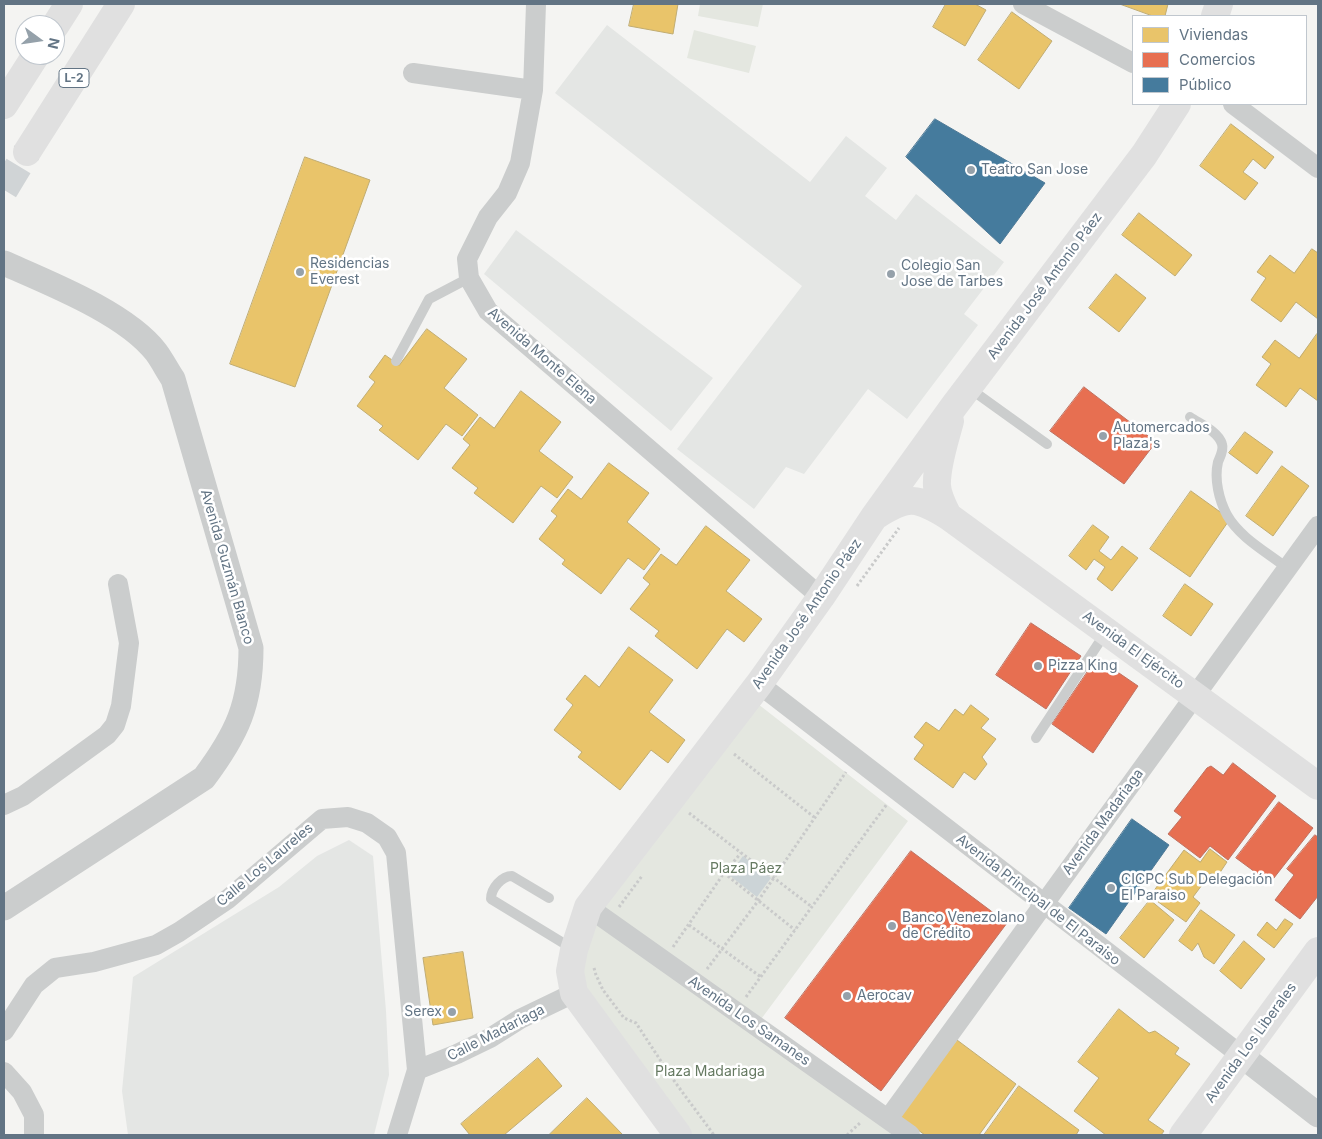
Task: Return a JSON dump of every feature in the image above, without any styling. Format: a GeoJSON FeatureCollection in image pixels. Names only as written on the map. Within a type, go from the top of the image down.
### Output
{"type":"FeatureCollection","features":[{"type":"Feature","properties":{"kind":"main road"},"geometry":{"type":"LineString","coordinates":[[62,15],[69,4]]}},
{"type":"Feature","properties":{"kind":"main road","name":"L-2"},"geometry":{"type":"LineString","coordinates":[[27,152],[120,4]]}},
{"type":"Feature","properties":{"kind":"main road"},"geometry":{"type":"LineString","coordinates":[[4,104],[29,65]]}},
{"type":"Feature","properties":{"kind":"main road","name":"Avenida José Antonio Páez"},"geometry":{"type":"LineString","coordinates":[[678,1135],[574,993],[570,971],[584,956],[588,908],[759,684],[821,597],[874,517],[961,396],[1144,155],[1176,105]]}},
{"type":"Feature","properties":{"kind":"main road"},"geometry":{"type":"LineString","coordinates":[[948,516],[940,500],[937,487],[938,472],[961,396]]}},
{"type":"Feature","properties":{"kind":"main road","name":"Avenida El Ejército"},"geometry":{"type":"LineString","coordinates":[[874,517],[904,500],[916,500],[929,504],[1318,786]]}},
{"type":"Feature","properties":{"kind":"main road","name":"Avenida Los Liberales"},"geometry":{"type":"LineString","coordinates":[[1183,1135],[1318,951]]}},
{"type":"Feature","properties":{"kind":"street"},"geometry":{"type":"LineString","coordinates":[[469,278],[467,259],[488,217],[507,193],[520,163],[533,90],[536,4]]}},
{"type":"Feature","properties":{"kind":"street"},"geometry":{"type":"LineString","coordinates":[[1023,4],[1132,62]]}},
{"type":"Feature","properties":{"kind":"street"},"geometry":{"type":"LineString","coordinates":[[413,73],[533,90]]}},
{"type":"Feature","properties":{"kind":"street"},"geometry":{"type":"LineString","coordinates":[[1234,105],[1318,168]]}},
{"type":"Feature","properties":{"kind":"street","name":"Avenida Guzmán Blanco"},"geometry":{"type":"LineString","coordinates":[[4,263],[107,312],[132,329],[156,351],[173,378],[251,648],[251,674],[245,704],[235,731],[223,753],[204,778],[4,908]]}},
{"type":"Feature","properties":{"kind":"street","name":"Avenida Monte Elena"},"geometry":{"type":"LineString","coordinates":[[469,278],[488,311],[821,597]]}},
{"type":"Feature","properties":{"kind":"street","name":"Avenida Madariaga"},"geometry":{"type":"LineString","coordinates":[[888,1119],[1318,526]]}},
{"type":"Feature","properties":{"kind":"street"},"geometry":{"type":"LineString","coordinates":[[4,805],[23,796],[107,735],[115,725],[121,706],[129,643],[118,584]]}},
{"type":"Feature","properties":{"kind":"street","name":"Avenida Principal de El Paraiso"},"geometry":{"type":"LineString","coordinates":[[759,684],[1318,1114]]}},
{"type":"Feature","properties":{"kind":"street","name":"Calle Los Laureles"},"geometry":{"type":"LineString","coordinates":[[4,1030],[34,984],[55,968],[94,962],[156,945],[228,899],[322,819],[348,817],[367,823],[387,837],[396,853],[417,1070]]}},
{"type":"Feature","properties":{"kind":"street","name":"Avenida Los Samanes"},"geometry":{"type":"LineString","coordinates":[[588,908],[910,1135]]}},
{"type":"Feature","properties":{"kind":"street","name":"Calle Madariaga"},"geometry":{"type":"LineString","coordinates":[[417,1070],[465,1050],[574,993]]}},
{"type":"Feature","properties":{"kind":"street"},"geometry":{"type":"LineString","coordinates":[[397,1135],[417,1070]]}},
{"type":"Feature","properties":{"kind":"street"},"geometry":{"type":"LineString","coordinates":[[4,1072],[22,1092],[34,1116],[34,1135]]}},
{"type":"Feature","properties":{"kind":"lane"},"geometry":{"type":"LineString","coordinates":[[396,361],[429,299],[469,278]]}},
{"type":"Feature","properties":{"kind":"lane"},"geometry":{"type":"LineString","coordinates":[[961,396],[1047,444]]}},
{"type":"Feature","properties":{"kind":"lane"},"geometry":{"type":"LineString","coordinates":[[1190,417],[1214,432],[1222,444],[1217,482],[1226,514],[1237,530],[1287,568]]}},
{"type":"Feature","properties":{"kind":"lane"},"geometry":{"type":"LineString","coordinates":[[1036,738],[1106,631]]}},
{"type":"Feature","properties":{"kind":"lane"},"geometry":{"type":"LineString","coordinates":[[549,898],[512,876],[503,878],[491,895],[491,899],[584,956]]}},
{"type":"Feature","properties":{"kind":"path"},"geometry":{"type":"LineString","coordinates":[[852,594],[904,522]]}},
{"type":"Feature","properties":{"kind":"path"},"geometry":{"type":"LineString","coordinates":[[734,754],[814,817]]}},
{"type":"Feature","properties":{"kind":"path"},"geometry":{"type":"LineString","coordinates":[[704,974],[758,901],[849,767]]}},
{"type":"Feature","properties":{"kind":"path"},"geometry":{"type":"LineString","coordinates":[[743,1002],[890,800]]}},
{"type":"Feature","properties":{"kind":"path"},"geometry":{"type":"LineString","coordinates":[[689,813],[812,907]]}},
{"type":"Feature","properties":{"kind":"path"},"geometry":{"type":"LineString","coordinates":[[670,951],[724,873],[741,853]]}},
{"type":"Feature","properties":{"kind":"path"},"geometry":{"type":"LineString","coordinates":[[724,873],[795,930]]}},
{"type":"Feature","properties":{"kind":"path"},"geometry":{"type":"LineString","coordinates":[[689,925],[761,977]]}},
{"type":"Feature","properties":{"kind":"path"},"geometry":{"type":"LineString","coordinates":[[584,956],[603,990],[624,1018],[636,1023],[672,1078],[714,1135]]}},
{"type":"Feature","properties":{"kind":"path"},"geometry":{"type":"LineString","coordinates":[[847,1135],[864,1119]]}},
{"type":"Feature","properties":{"kind":"shaded area","name":"Colegio San Jose de Tarbes"},"geometry":{"type":"Polygon","coordinates":[[[607,25],[810,182],[846,136],[887,168],[865,196],[896,220],[916,194],[1004,262],[964,314],[978,325],[907,419],[868,389],[804,474],[786,467],[754,509],[677,449],[802,286],[555,93],[607,25]]]}},
{"type":"Feature","properties":{"kind":"shaded area"},"geometry":{"type":"Polygon","coordinates":[[[516,230],[713,378],[671,431],[484,274],[516,230]]]}},
{"type":"Feature","properties":{"kind":"shaded area"},"geometry":{"type":"Polygon","coordinates":[[[349,840],[373,856],[386,1011],[389,1075],[374,1135],[128,1135],[122,1091],[133,977],[279,887],[317,856],[349,840]]]}},
{"type":"Feature","properties":{"kind":"shaded area"},"geometry":{"type":"Polygon","coordinates":[[[743,856],[771,878],[757,897],[729,875],[743,856]]]}},
{"type":"Feature","properties":{"kind":"green space"},"geometry":{"type":"Polygon","coordinates":[[[700,4],[763,4],[758,27],[698,16],[700,4]]]}},
{"type":"Feature","properties":{"kind":"green space"},"geometry":{"type":"Polygon","coordinates":[[[694,30],[756,46],[749,73],[687,58],[694,30]]]}},
{"type":"Feature","properties":{"kind":"green space","name":"Plaza Páez"},"geometry":{"type":"Polygon","coordinates":[[[749,697],[908,821],[756,1026],[909,1135],[678,1135],[574,993],[574,950],[749,697]]]}},
{"type":"Feature","properties":{"kind":"building: Viviendas"},"geometry":{"type":"Polygon","coordinates":[[[634,4],[678,4],[673,34],[629,26],[634,4]]]}},
{"type":"Feature","properties":{"kind":"building: Viviendas"},"geometry":{"type":"Polygon","coordinates":[[[946,4],[975,4],[986,10],[965,46],[933,27],[946,4]]]}},
{"type":"Feature","properties":{"kind":"building: Viviendas"},"geometry":{"type":"Polygon","coordinates":[[[1120,4],[1168,4],[1165,15],[1150,15],[1120,4]]]}},
{"type":"Feature","properties":{"kind":"building: Viviendas"},"geometry":{"type":"Polygon","coordinates":[[[1012,12],[1052,41],[1019,89],[978,60],[1012,12]]]}},
{"type":"Feature","properties":{"kind":"building: Viviendas"},"geometry":{"type":"Polygon","coordinates":[[[1231,124],[1274,157],[1265,169],[1253,159],[1243,172],[1258,183],[1245,200],[1200,166],[1231,124]]]}},
{"type":"Feature","properties":{"kind":"building: Viviendas","name":"Residencias Everest"},"geometry":{"type":"Polygon","coordinates":[[[305,157],[370,180],[295,387],[230,364],[305,157]]]}},
{"type":"Feature","properties":{"kind":"building: Viviendas"},"geometry":{"type":"Polygon","coordinates":[[[1139,213],[1192,255],[1175,276],[1122,235],[1139,213]]]}},
{"type":"Feature","properties":{"kind":"building: Viviendas"},"geometry":{"type":"Polygon","coordinates":[[[1312,249],[1318,253],[1318,319],[1296,302],[1281,322],[1251,300],[1266,278],[1257,272],[1270,255],[1294,273],[1312,249]]]}},
{"type":"Feature","properties":{"kind":"building: Viviendas"},"geometry":{"type":"Polygon","coordinates":[[[1116,274],[1146,298],[1119,332],[1089,308],[1116,274]]]}},
{"type":"Feature","properties":{"kind":"building: Viviendas"},"geometry":{"type":"Polygon","coordinates":[[[427,329],[467,359],[444,388],[478,415],[462,436],[446,424],[418,460],[379,430],[383,426],[357,406],[375,382],[369,377],[385,355],[399,365],[427,329]]]}},
{"type":"Feature","properties":{"kind":"building: Viviendas"},"geometry":{"type":"Polygon","coordinates":[[[1317,334],[1318,401],[1300,388],[1286,407],[1256,385],[1271,364],[1262,357],[1275,340],[1299,358],[1317,334]]]}},
{"type":"Feature","properties":{"kind":"building: Viviendas"},"geometry":{"type":"Polygon","coordinates":[[[521,391],[561,422],[539,451],[573,477],[557,498],[541,486],[513,523],[474,493],[478,488],[452,468],[470,445],[463,439],[480,417],[494,428],[521,391]]]}},
{"type":"Feature","properties":{"kind":"building: Viviendas"},"geometry":{"type":"Polygon","coordinates":[[[1245,432],[1273,452],[1257,474],[1229,453],[1245,432]]]}},
{"type":"Feature","properties":{"kind":"building: Viviendas"},"geometry":{"type":"Polygon","coordinates":[[[609,463],[649,493],[627,522],[660,549],[644,570],[628,558],[601,594],[562,564],[565,560],[539,539],[557,516],[551,511],[568,489],[581,499],[609,463]]]}},
{"type":"Feature","properties":{"kind":"building: Viviendas"},"geometry":{"type":"Polygon","coordinates":[[[1282,466],[1309,486],[1273,536],[1246,516],[1282,466]]]}},
{"type":"Feature","properties":{"kind":"building: Viviendas"},"geometry":{"type":"Polygon","coordinates":[[[1191,491],[1230,519],[1190,577],[1150,549],[1191,491]]]}},
{"type":"Feature","properties":{"kind":"building: Viviendas"},"geometry":{"type":"Polygon","coordinates":[[[1093,525],[1109,537],[1099,551],[1111,560],[1122,546],[1138,558],[1112,591],[1097,579],[1105,567],[1094,559],[1086,570],[1069,556],[1093,525]]]}},
{"type":"Feature","properties":{"kind":"building: Viviendas"},"geometry":{"type":"Polygon","coordinates":[[[706,526],[750,560],[726,591],[762,619],[744,642],[727,629],[697,669],[655,636],[659,631],[630,609],[650,584],[643,578],[661,554],[676,565],[706,526]]]}},
{"type":"Feature","properties":{"kind":"building: Viviendas"},"geometry":{"type":"Polygon","coordinates":[[[1185,584],[1213,604],[1191,636],[1163,616],[1185,584]]]}},
{"type":"Feature","properties":{"kind":"building: Viviendas"},"geometry":{"type":"Polygon","coordinates":[[[629,647],[673,680],[649,712],[685,740],[668,763],[651,750],[620,790],[578,757],[582,752],[554,730],[573,705],[566,699],[585,675],[599,687],[629,647]]]}},
{"type":"Feature","properties":{"kind":"building: Viviendas"},"geometry":{"type":"Polygon","coordinates":[[[971,705],[989,719],[981,728],[996,739],[982,757],[987,764],[975,780],[964,772],[953,788],[914,759],[924,745],[914,737],[926,722],[939,731],[955,709],[963,715],[971,705]]]}},
{"type":"Feature","properties":{"kind":"building: Viviendas"},"geometry":{"type":"Polygon","coordinates":[[[1210,849],[1227,862],[1217,877],[1211,873],[1193,897],[1200,903],[1186,922],[1150,896],[1184,850],[1200,862],[1210,849]]]}},
{"type":"Feature","properties":{"kind":"building: Viviendas"},"geometry":{"type":"Polygon","coordinates":[[[1150,900],[1174,920],[1144,958],[1120,938],[1150,900]]]}},
{"type":"Feature","properties":{"kind":"building: Viviendas"},"geometry":{"type":"Polygon","coordinates":[[[1201,910],[1235,935],[1214,964],[1204,957],[1198,943],[1192,951],[1179,941],[1201,910]]]}},
{"type":"Feature","properties":{"kind":"building: Viviendas"},"geometry":{"type":"Polygon","coordinates":[[[1285,919],[1293,924],[1274,948],[1257,935],[1267,922],[1276,930],[1285,919]]]}},
{"type":"Feature","properties":{"kind":"building: Viviendas"},"geometry":{"type":"Polygon","coordinates":[[[1244,941],[1265,959],[1241,989],[1220,971],[1244,941]]]}},
{"type":"Feature","properties":{"kind":"building: Viviendas"},"geometry":{"type":"Polygon","coordinates":[[[463,952],[473,1018],[433,1025],[423,958],[463,952]]]}},
{"type":"Feature","properties":{"kind":"building: Viviendas"},"geometry":{"type":"Polygon","coordinates":[[[1119,1009],[1149,1033],[1155,1031],[1179,1048],[1175,1054],[1190,1064],[1148,1120],[1164,1131],[1161,1135],[1106,1135],[1074,1111],[1099,1078],[1078,1062],[1119,1009]]]}},
{"type":"Feature","properties":{"kind":"building: Viviendas"},"geometry":{"type":"Polygon","coordinates":[[[957,1040],[1016,1084],[979,1135],[925,1135],[900,1117],[957,1040]]]}},
{"type":"Feature","properties":{"kind":"building: Viviendas"},"geometry":{"type":"Polygon","coordinates":[[[538,1058],[562,1086],[504,1135],[470,1135],[461,1124],[538,1058]]]}},
{"type":"Feature","properties":{"kind":"building: Viviendas"},"geometry":{"type":"Polygon","coordinates":[[[1019,1086],[1079,1130],[1076,1135],[984,1135],[1019,1086]]]}},
{"type":"Feature","properties":{"kind":"building: Viviendas"},"geometry":{"type":"Polygon","coordinates":[[[587,1098],[623,1135],[549,1135],[587,1098]]]}},
{"type":"Feature","properties":{"kind":"building: Comercios","name":"Automercados Plaza's"},"geometry":{"type":"Polygon","coordinates":[[[1084,387],[1156,442],[1124,484],[1050,431],[1084,387]]]}},
{"type":"Feature","properties":{"kind":"building: Comercios","name":"Pizza King"},"geometry":{"type":"Polygon","coordinates":[[[1031,623],[1081,656],[1046,709],[996,675],[1031,623]]]}},
{"type":"Feature","properties":{"kind":"building: Comercios"},"geometry":{"type":"Polygon","coordinates":[[[1097,658],[1138,686],[1093,753],[1052,724],[1097,658]]]}},
{"type":"Feature","properties":{"kind":"building: Comercios"},"geometry":{"type":"Polygon","coordinates":[[[1233,763],[1276,796],[1228,860],[1210,846],[1200,858],[1168,834],[1182,817],[1174,811],[1207,768],[1211,766],[1223,775],[1233,763]]]}},
{"type":"Feature","properties":{"kind":"building: Comercios"},"geometry":{"type":"Polygon","coordinates":[[[1279,802],[1313,828],[1270,883],[1236,858],[1279,802]]]}},
{"type":"Feature","properties":{"kind":"building: Comercios"},"geometry":{"type":"Polygon","coordinates":[[[1315,835],[1318,837],[1318,896],[1300,919],[1275,900],[1294,875],[1287,869],[1315,835]]]}},
{"type":"Feature","properties":{"kind":"building: Comercios"},"geometry":{"type":"Polygon","coordinates":[[[911,851],[1007,923],[881,1091],[785,1018],[911,851]]]}},
{"type":"Feature","properties":{"kind":"building: Público","name":"Teatro San Jose"},"geometry":{"type":"Polygon","coordinates":[[[935,119],[1045,183],[1000,244],[906,157],[935,119]]]}},
{"type":"Feature","properties":{"kind":"building: Público","name":"CICPC Sub Delegación El Paraiso"},"geometry":{"type":"Polygon","coordinates":[[[1132,819],[1169,845],[1106,934],[1069,908],[1132,819]]]}},
{"type":"Feature","properties":{"kind":"tunnel"},"geometry":{"type":"LineString","coordinates":[[4,190],[27,152]]}},
{"type":"Feature","properties":{"kind":"place","name":"Teatro San Jose"},"geometry":{"type":"Point","coordinates":[971,170]}},
{"type":"Feature","properties":{"kind":"place","name":"Residencias Everest"},"geometry":{"type":"Point","coordinates":[300,272]}},
{"type":"Feature","properties":{"kind":"place","name":"Colegio San Jose de Tarbes"},"geometry":{"type":"Point","coordinates":[891,274]}},
{"type":"Feature","properties":{"kind":"place","name":"Automercados Plaza's"},"geometry":{"type":"Point","coordinates":[1103,436]}},
{"type":"Feature","properties":{"kind":"place","name":"Pizza King"},"geometry":{"type":"Point","coordinates":[1038,666]}},
{"type":"Feature","properties":{"kind":"place","name":"CICPC Sub Delegación El Paraiso"},"geometry":{"type":"Point","coordinates":[1111,888]}},
{"type":"Feature","properties":{"kind":"place","name":"Banco Venezolano de Crédito"},"geometry":{"type":"Point","coordinates":[892,926]}},
{"type":"Feature","properties":{"kind":"place","name":"Aerocav"},"geometry":{"type":"Point","coordinates":[847,996]}},
{"type":"Feature","properties":{"kind":"place","name":"Serex"},"geometry":{"type":"Point","coordinates":[452,1012]}},
{"type":"Feature","properties":{"kind":"park label","name":"Plaza Madariaga"},"geometry":{"type":"Point","coordinates":[710,1072]}}]}
